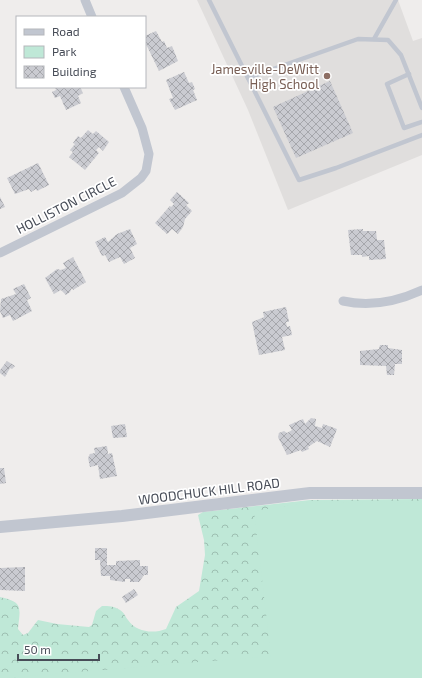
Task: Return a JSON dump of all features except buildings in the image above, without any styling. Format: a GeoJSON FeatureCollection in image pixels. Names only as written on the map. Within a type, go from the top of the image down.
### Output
{"type":"FeatureCollection","features":[{"type":"Feature","properties":{"kind":"street"},"geometry":{"type":"LineString","coordinates":[[85,0],[92,16]]}},
{"type":"Feature","properties":{"kind":"street","name":"HOLLISTON CIRCLE"},"geometry":{"type":"LineString","coordinates":[[0,253],[122,193],[141,178],[147,167],[149,154],[142,128],[124,88]]}},
{"type":"Feature","properties":{"kind":"street"},"geometry":{"type":"LineString","coordinates":[[343,301],[359,304],[374,304],[394,300],[422,290]]}},
{"type":"Feature","properties":{"kind":"street","name":"WOODCHUCK HILL ROAD"},"geometry":{"type":"LineString","coordinates":[[0,527],[122,516],[310,493],[422,493]]}},
{"type":"Feature","properties":{"kind":"lane"},"geometry":{"type":"LineString","coordinates":[[209,0],[299,180],[336,168],[422,135]]}},
{"type":"Feature","properties":{"kind":"lane"},"geometry":{"type":"LineString","coordinates":[[374,39],[396,0]]}},
{"type":"Feature","properties":{"kind":"lane"},"geometry":{"type":"LineString","coordinates":[[248,78],[358,39],[388,40],[401,55],[422,108]]}},
{"type":"Feature","properties":{"kind":"lane"},"geometry":{"type":"LineString","coordinates":[[409,74],[387,84],[404,128],[422,122]]}},
{"type":"Feature","properties":{"kind":"shaded area","name":"Jamesville-DeWitt High School"},"geometry":{"type":"Polygon","coordinates":[[[197,0],[398,0],[413,41],[422,38],[422,155],[288,210],[248,110],[197,0]]]}},
{"type":"Feature","properties":{"kind":"green space"},"geometry":{"type":"Polygon","coordinates":[[[422,499],[422,678],[0,678],[0,597],[13,601],[19,607],[18,629],[23,635],[28,633],[38,620],[57,624],[89,627],[92,625],[96,611],[102,606],[111,606],[120,610],[135,627],[150,632],[161,631],[166,629],[176,607],[199,591],[205,555],[204,540],[198,515],[203,512],[310,500],[422,499]]]}},
{"type":"Feature","properties":{"kind":"green space"},"geometry":{"type":"Polygon","coordinates":[[[311,502],[422,503],[422,678],[6,678],[271,656],[254,511],[311,502]]]}},
{"type":"Feature","properties":{"kind":"place","name":"Jamesville-DeWitt High School"},"geometry":{"type":"Point","coordinates":[327,76]}}]}
